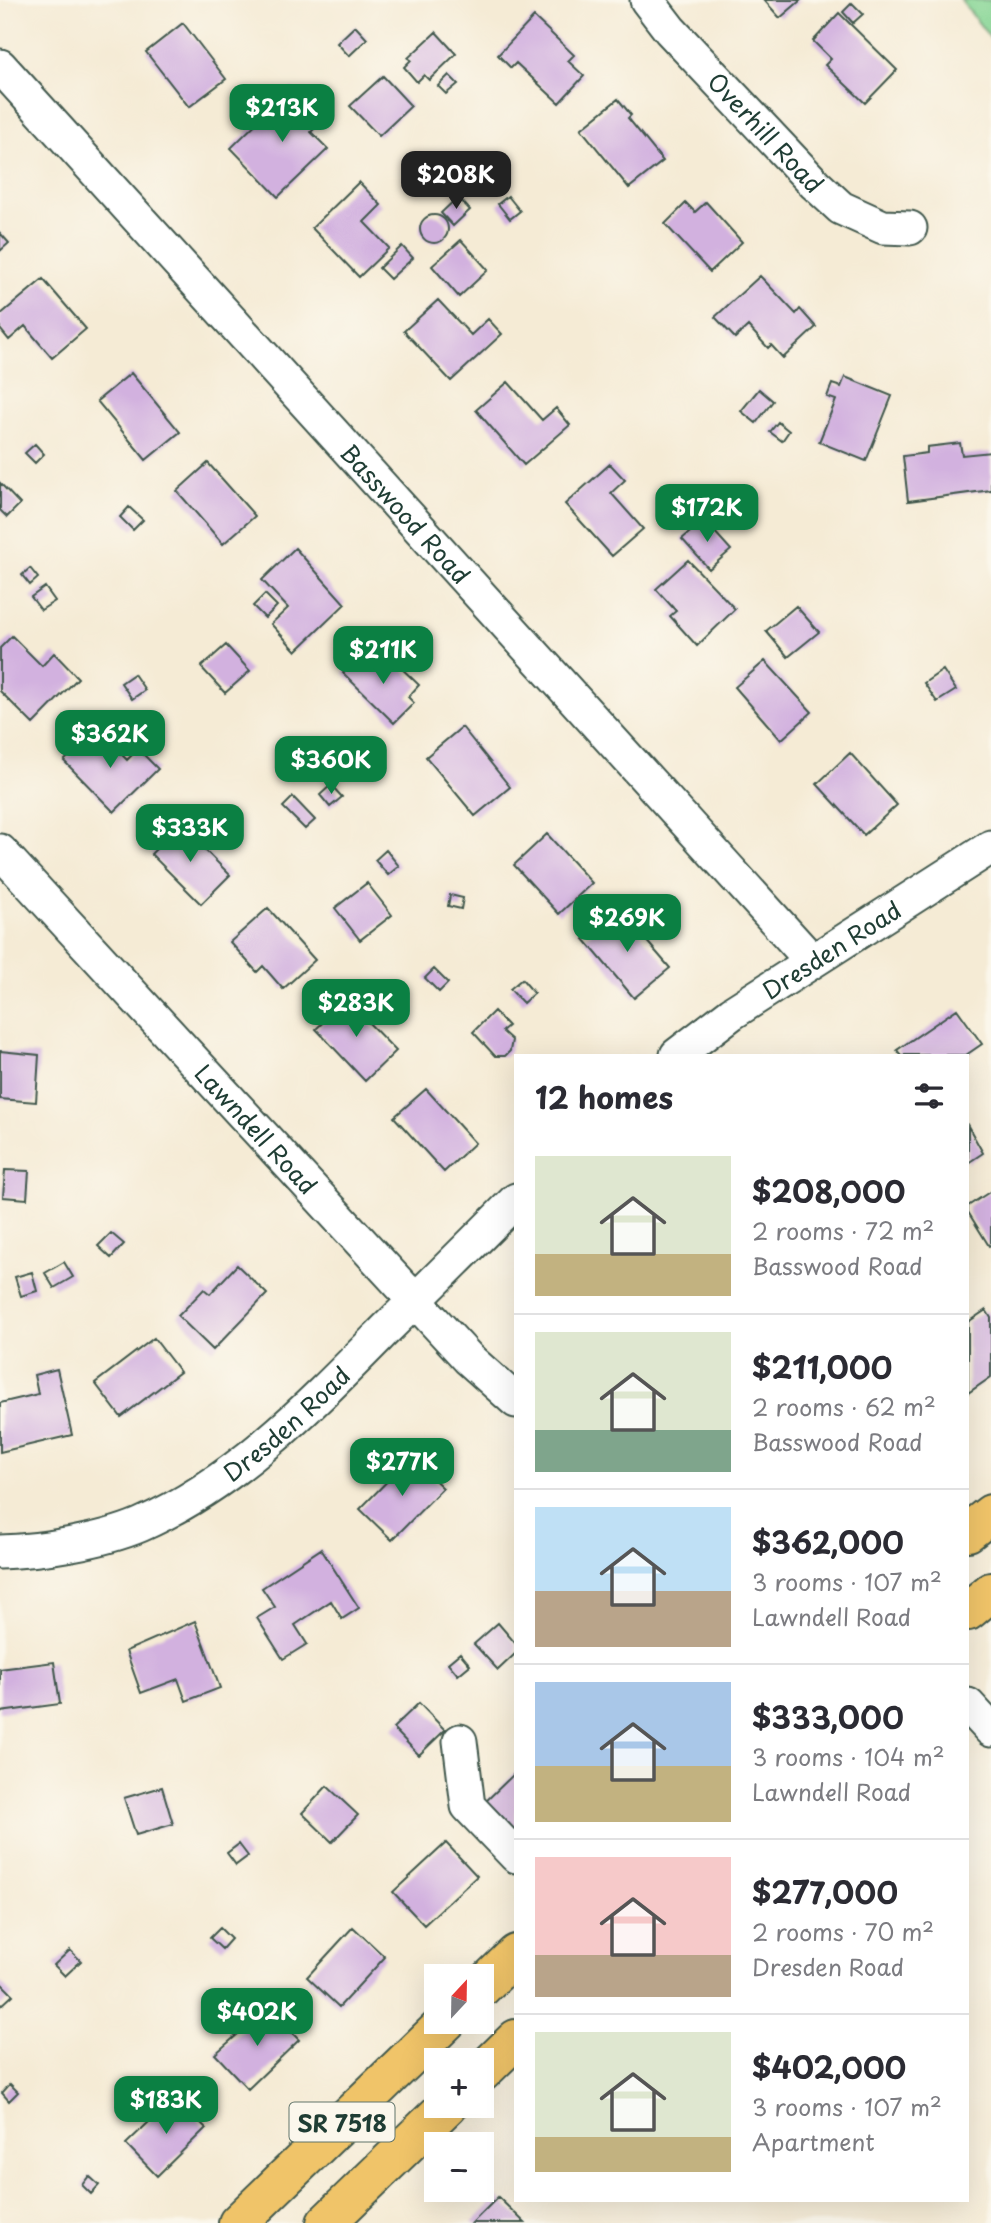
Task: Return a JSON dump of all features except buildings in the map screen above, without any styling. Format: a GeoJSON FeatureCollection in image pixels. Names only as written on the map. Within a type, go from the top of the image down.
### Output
{"type":"FeatureCollection","features":[{"type":"Feature","properties":{"kind":"highway"},"geometry":{"type":"LineString","coordinates":[[969,1531],[991,1514]]}},
{"type":"Feature","properties":{"kind":"highway"},"geometry":{"type":"LineString","coordinates":[[969,1610],[991,1592]]}},
{"type":"Feature","properties":{"kind":"highway"},"geometry":{"type":"LineString","coordinates":[[494,1975],[514,1956]]}},
{"type":"Feature","properties":{"kind":"highway","name":"SR 7518"},"geometry":{"type":"LineString","coordinates":[[238,2223],[434,2034]]}},
{"type":"Feature","properties":{"kind":"highway"},"geometry":{"type":"LineString","coordinates":[[494,2060],[514,2041]]}},
{"type":"Feature","properties":{"kind":"highway","name":"SR 7518"},"geometry":{"type":"LineString","coordinates":[[326,2223],[435,2118]]}},
{"type":"Feature","properties":{"kind":"street","name":"Overhill Road"},"geometry":{"type":"LineString","coordinates":[[648,0],[679,40],[815,184],[842,208],[883,227],[910,228]]}},
{"type":"Feature","properties":{"kind":"street","name":"Basswood Road"},"geometry":{"type":"LineString","coordinates":[[0,66],[812,961]]}},
{"type":"Feature","properties":{"kind":"street","name":"Dresden Road"},"geometry":{"type":"LineString","coordinates":[[678,1054],[732,1013],[991,847]]}},
{"type":"Feature","properties":{"kind":"street","name":"Lawndell Road"},"geometry":{"type":"LineString","coordinates":[[0,851],[11,883],[416,1300],[469,1359],[514,1399]]}},
{"type":"Feature","properties":{"kind":"street","name":"Dresden Road"},"geometry":{"type":"LineString","coordinates":[[0,1552],[93,1539],[138,1525],[179,1506],[270,1441],[333,1384],[514,1202]]}},
{"type":"Feature","properties":{"kind":"street"},"geometry":{"type":"LineString","coordinates":[[969,1706],[991,1730]]}},
{"type":"Feature","properties":{"kind":"street"},"geometry":{"type":"LineString","coordinates":[[460,1741],[468,1806],[514,1854]]}},
{"type":"Feature","properties":{"kind":"green space"},"geometry":{"type":"Polygon","coordinates":[[[961,0],[991,0],[991,39],[961,0]]]}}]}
